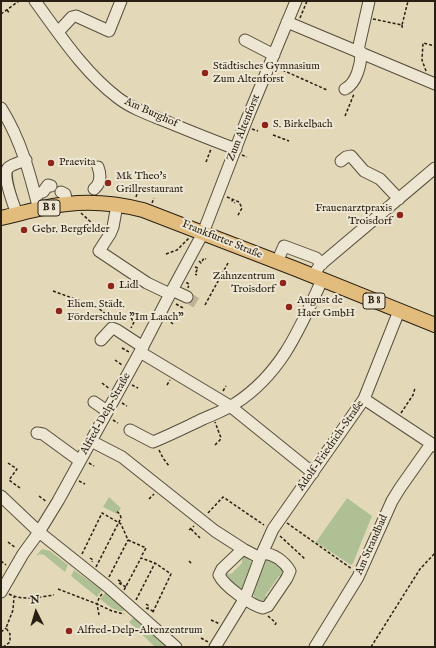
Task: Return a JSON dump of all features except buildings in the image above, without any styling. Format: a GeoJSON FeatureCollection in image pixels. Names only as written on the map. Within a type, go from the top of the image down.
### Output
{"type":"FeatureCollection","features":[{"type":"Feature","properties":{"kind":"main road","name":"Frankfurter Straße"},"geometry":{"type":"LineString","coordinates":[[1,218],[69,202],[117,205],[154,214],[435,325]]}},
{"type":"Feature","properties":{"kind":"street","name":"Am Burghof"},"geometry":{"type":"LineString","coordinates":[[35,1],[68,48],[93,76],[120,99],[143,112],[236,149]]}},
{"type":"Feature","properties":{"kind":"street"},"geometry":{"type":"LineString","coordinates":[[58,32],[72,17],[76,16],[109,31],[121,1]]}},
{"type":"Feature","properties":{"kind":"street","name":"Zum Altenforst"},"geometry":{"type":"LineString","coordinates":[[203,233],[272,60],[292,23],[296,1]]}},
{"type":"Feature","properties":{"kind":"street"},"geometry":{"type":"LineString","coordinates":[[345,89],[353,82],[361,63],[359,51],[369,1]]}},
{"type":"Feature","properties":{"kind":"street"},"geometry":{"type":"LineString","coordinates":[[292,23],[435,84]]}},
{"type":"Feature","properties":{"kind":"street"},"geometry":{"type":"LineString","coordinates":[[246,40],[272,60]]}},
{"type":"Feature","properties":{"kind":"street"},"geometry":{"type":"LineString","coordinates":[[1,108],[15,133],[26,160],[39,210]]}},
{"type":"Feature","properties":{"kind":"street"},"geometry":{"type":"LineString","coordinates":[[341,161],[346,157],[351,156],[364,171],[380,179],[399,199]]}},
{"type":"Feature","properties":{"kind":"street"},"geometry":{"type":"LineString","coordinates":[[17,214],[7,180],[6,171],[9,167],[26,160]]}},
{"type":"Feature","properties":{"kind":"street"},"geometry":{"type":"LineString","coordinates":[[94,189],[98,185],[100,179],[98,167]]}},
{"type":"Feature","properties":{"kind":"street"},"geometry":{"type":"LineString","coordinates":[[130,430],[153,442],[230,406],[242,398],[276,366],[296,336],[313,301],[317,278],[322,264],[435,168]]}},
{"type":"Feature","properties":{"kind":"street"},"geometry":{"type":"LineString","coordinates":[[35,194],[43,192],[48,186],[51,186]]}},
{"type":"Feature","properties":{"kind":"street"},"geometry":{"type":"LineString","coordinates":[[117,205],[113,227],[99,251],[147,283],[171,292],[188,294]]}},
{"type":"Feature","properties":{"kind":"street","name":"Alfred-Delp-Straße"},"geometry":{"type":"LineString","coordinates":[[1,591],[23,554],[84,462],[91,441],[109,415],[171,292],[203,233]]}},
{"type":"Feature","properties":{"kind":"street"},"geometry":{"type":"LineString","coordinates":[[277,262],[284,246],[316,258],[322,264]]}},
{"type":"Feature","properties":{"kind":"street","name":"Adolf-Friedrich-Straße"},"geometry":{"type":"LineString","coordinates":[[214,647],[245,598],[273,529],[364,399],[399,311]]}},
{"type":"Feature","properties":{"kind":"street"},"geometry":{"type":"LineString","coordinates":[[101,340],[112,328],[117,330],[142,350],[230,406],[313,473]]}},
{"type":"Feature","properties":{"kind":"street"},"geometry":{"type":"LineString","coordinates":[[364,399],[433,445]]}},
{"type":"Feature","properties":{"kind":"street"},"geometry":{"type":"LineString","coordinates":[[94,402],[109,415]]}},
{"type":"Feature","properties":{"kind":"street"},"geometry":{"type":"LineString","coordinates":[[37,433],[43,434],[84,462]]}},
{"type":"Feature","properties":{"kind":"street"},"geometry":{"type":"LineString","coordinates":[[91,441],[122,457],[215,531],[243,549],[262,555],[271,554],[276,557],[290,571],[288,578],[265,608],[261,608],[233,592],[219,575],[222,569],[243,549]]}},
{"type":"Feature","properties":{"kind":"street","name":"Am Strandbad"},"geometry":{"type":"LineString","coordinates":[[315,647],[358,576],[392,501],[400,488],[433,445]]}},
{"type":"Feature","properties":{"kind":"street"},"geometry":{"type":"LineString","coordinates":[[1,496],[39,532],[107,585],[121,597],[131,610],[148,622],[176,647]]}},
{"type":"Feature","properties":{"kind":"path"},"geometry":{"type":"LineString","coordinates":[[1,14],[19,1]]}},
{"type":"Feature","properties":{"kind":"path"},"geometry":{"type":"LineString","coordinates":[[292,23],[307,1]]}},
{"type":"Feature","properties":{"kind":"path"},"geometry":{"type":"LineString","coordinates":[[402,25],[408,1]]}},
{"type":"Feature","properties":{"kind":"path"},"geometry":{"type":"LineString","coordinates":[[406,6],[410,7]]}},
{"type":"Feature","properties":{"kind":"path"},"geometry":{"type":"LineString","coordinates":[[7,10],[10,14]]}},
{"type":"Feature","properties":{"kind":"path"},"geometry":{"type":"LineString","coordinates":[[372,25],[373,19],[402,25],[405,27]]}},
{"type":"Feature","properties":{"kind":"path"},"geometry":{"type":"LineString","coordinates":[[423,78],[426,70],[422,60],[423,43],[435,46]]}},
{"type":"Feature","properties":{"kind":"path"},"geometry":{"type":"LineString","coordinates":[[272,60],[327,90]]}},
{"type":"Feature","properties":{"kind":"path"},"geometry":{"type":"LineString","coordinates":[[273,135],[289,142]]}},
{"type":"Feature","properties":{"kind":"path"},"geometry":{"type":"LineString","coordinates":[[206,162],[215,141]]}},
{"type":"Feature","properties":{"kind":"path"},"geometry":{"type":"LineString","coordinates":[[219,193],[238,201],[242,208],[237,217]]}},
{"type":"Feature","properties":{"kind":"path"},"geometry":{"type":"LineString","coordinates":[[233,199],[232,201],[235,203],[238,201]]}},
{"type":"Feature","properties":{"kind":"path"},"geometry":{"type":"LineString","coordinates":[[69,202],[93,224]]}},
{"type":"Feature","properties":{"kind":"path"},"geometry":{"type":"LineString","coordinates":[[166,254],[177,250],[186,242]]}},
{"type":"Feature","properties":{"kind":"path"},"geometry":{"type":"LineString","coordinates":[[205,305],[209,301],[228,263]]}},
{"type":"Feature","properties":{"kind":"path"},"geometry":{"type":"LineString","coordinates":[[193,272],[196,267],[198,268],[195,274],[197,275]]}},
{"type":"Feature","properties":{"kind":"path"},"geometry":{"type":"LineString","coordinates":[[188,294],[187,289],[190,284],[187,283],[190,277]]}},
{"type":"Feature","properties":{"kind":"path"},"geometry":{"type":"LineString","coordinates":[[53,291],[96,308],[113,319]]}},
{"type":"Feature","properties":{"kind":"path"},"geometry":{"type":"LineString","coordinates":[[129,331],[134,322],[131,318]]}},
{"type":"Feature","properties":{"kind":"path"},"geometry":{"type":"LineString","coordinates":[[166,320],[173,324]]}},
{"type":"Feature","properties":{"kind":"path"},"geometry":{"type":"LineString","coordinates":[[396,420],[413,395],[414,388]]}},
{"type":"Feature","properties":{"kind":"path"},"geometry":{"type":"LineString","coordinates":[[120,402],[127,406]]}},
{"type":"Feature","properties":{"kind":"path"},"geometry":{"type":"LineString","coordinates":[[109,415],[118,423]]}},
{"type":"Feature","properties":{"kind":"path"},"geometry":{"type":"LineString","coordinates":[[211,415],[221,436],[220,440],[215,445]]}},
{"type":"Feature","properties":{"kind":"path"},"geometry":{"type":"LineString","coordinates":[[153,442],[169,466]]}},
{"type":"Feature","properties":{"kind":"path"},"geometry":{"type":"LineString","coordinates":[[84,462],[94,466]]}},
{"type":"Feature","properties":{"kind":"path"},"geometry":{"type":"LineString","coordinates":[[8,463],[17,469],[9,480],[20,488]]}},
{"type":"Feature","properties":{"kind":"path"},"geometry":{"type":"LineString","coordinates":[[78,480],[85,484]]}},
{"type":"Feature","properties":{"kind":"path"},"geometry":{"type":"LineString","coordinates":[[39,496],[47,502]]}},
{"type":"Feature","properties":{"kind":"path"},"geometry":{"type":"LineString","coordinates":[[202,520],[223,497],[269,529],[273,529],[306,559]]}},
{"type":"Feature","properties":{"kind":"path"},"geometry":{"type":"LineString","coordinates":[[93,574],[102,553],[122,516],[116,511]]}},
{"type":"Feature","properties":{"kind":"path"},"geometry":{"type":"LineString","coordinates":[[77,562],[102,513],[119,522],[128,540],[146,548],[130,575],[121,597]]}},
{"type":"Feature","properties":{"kind":"path"},"geometry":{"type":"LineString","coordinates":[[281,518],[350,567],[358,576]]}},
{"type":"Feature","properties":{"kind":"path"},"geometry":{"type":"LineString","coordinates":[[190,529],[200,538]]}},
{"type":"Feature","properties":{"kind":"path"},"geometry":{"type":"LineString","coordinates":[[109,533],[113,535]]}},
{"type":"Feature","properties":{"kind":"path"},"geometry":{"type":"LineString","coordinates":[[98,615],[98,598],[107,585],[128,540]]}},
{"type":"Feature","properties":{"kind":"path"},"geometry":{"type":"LineString","coordinates":[[371,647],[420,569],[435,553]]}},
{"type":"Feature","properties":{"kind":"path"},"geometry":{"type":"LineString","coordinates":[[136,557],[155,563],[171,574],[148,622]]}},
{"type":"Feature","properties":{"kind":"path"},"geometry":{"type":"LineString","coordinates":[[90,558],[93,560],[92,562]]}},
{"type":"Feature","properties":{"kind":"path"},"geometry":{"type":"LineString","coordinates":[[189,561],[192,564]]}},
{"type":"Feature","properties":{"kind":"path"},"geometry":{"type":"LineString","coordinates":[[58,589],[123,614],[131,610],[155,563]]}},
{"type":"Feature","properties":{"kind":"path"},"geometry":{"type":"LineString","coordinates":[[118,580],[122,582],[120,584]]}},
{"type":"Feature","properties":{"kind":"path"},"geometry":{"type":"LineString","coordinates":[[1,591],[14,597],[35,598],[54,595]]}},
{"type":"Feature","properties":{"kind":"path"},"geometry":{"type":"LineString","coordinates":[[1,632],[6,628],[12,610],[14,597]]}},
{"type":"Feature","properties":{"kind":"path"},"geometry":{"type":"LineString","coordinates":[[146,604],[149,606],[148,608]]}},
{"type":"Feature","properties":{"kind":"path"},"geometry":{"type":"LineString","coordinates":[[265,608],[267,615],[276,623],[275,625]]}},
{"type":"Feature","properties":{"kind":"path"},"geometry":{"type":"LineString","coordinates":[[3,647],[10,642],[11,639],[6,628]]}},
{"type":"Feature","properties":{"kind":"green space"},"geometry":{"type":"Polygon","coordinates":[[[109,497],[121,508],[117,514],[103,507],[109,497]]]}},
{"type":"Feature","properties":{"kind":"green space"},"geometry":{"type":"Polygon","coordinates":[[[347,498],[372,516],[351,565],[316,542],[347,498]]]}},
{"type":"Feature","properties":{"kind":"green space"},"geometry":{"type":"Polygon","coordinates":[[[42,549],[50,551],[68,565],[65,572],[44,555],[40,554],[36,556],[42,549]]]}},
{"type":"Feature","properties":{"kind":"green space"},"geometry":{"type":"Polygon","coordinates":[[[242,556],[246,557],[252,563],[242,589],[240,590],[226,580],[225,573],[231,574],[242,563],[242,556]]]}},
{"type":"Feature","properties":{"kind":"green space"},"geometry":{"type":"Polygon","coordinates":[[[270,557],[284,568],[284,579],[279,576],[265,596],[270,599],[264,604],[256,600],[253,594],[264,563],[270,557]]]}},
{"type":"Feature","properties":{"kind":"green space"},"geometry":{"type":"Polygon","coordinates":[[[74,570],[102,590],[97,597],[71,576],[74,570]]]}},
{"type":"Feature","properties":{"kind":"green space"},"geometry":{"type":"Polygon","coordinates":[[[106,592],[127,610],[116,610],[100,599],[106,592]]]}},
{"type":"Feature","properties":{"kind":"green space"},"geometry":{"type":"Polygon","coordinates":[[[134,617],[167,647],[155,647],[129,622],[134,617]]]}},
{"type":"Feature","properties":{"kind":"tunnel"},"geometry":{"type":"LineString","coordinates":[[187,297],[198,304]]}},
{"type":"Feature","properties":{"kind":"place","name":"Städtisches Gymnasium Zum Altenforst"},"geometry":{"type":"Point","coordinates":[205,73]}},
{"type":"Feature","properties":{"kind":"place","name":"S. Birkelbach"},"geometry":{"type":"Point","coordinates":[265,125]}},
{"type":"Feature","properties":{"kind":"place","name":"Praevita"},"geometry":{"type":"Point","coordinates":[51,163]}},
{"type":"Feature","properties":{"kind":"place","name":"Mk Theo's Grillrestaurant"},"geometry":{"type":"Point","coordinates":[108,183]}},
{"type":"Feature","properties":{"kind":"place","name":"Frauenarztpraxis Troisdorf"},"geometry":{"type":"Point","coordinates":[400,215]}},
{"type":"Feature","properties":{"kind":"place","name":"Gebr. Bergfelder"},"geometry":{"type":"Point","coordinates":[24,230]}},
{"type":"Feature","properties":{"kind":"place","name":"Zahnzentrum Troisdorf"},"geometry":{"type":"Point","coordinates":[283,283]}},
{"type":"Feature","properties":{"kind":"place","name":"Lidl"},"geometry":{"type":"Point","coordinates":[111,286]}},
{"type":"Feature","properties":{"kind":"place","name":"August de Haer GmbH"},"geometry":{"type":"Point","coordinates":[289,307]}},
{"type":"Feature","properties":{"kind":"place","name":"Ehem. Städt. Förderschule \"Im Laach\""},"geometry":{"type":"Point","coordinates":[59,311]}},
{"type":"Feature","properties":{"kind":"place","name":"Alfred-Delp-Altenzentrum"},"geometry":{"type":"Point","coordinates":[69,631]}}]}
